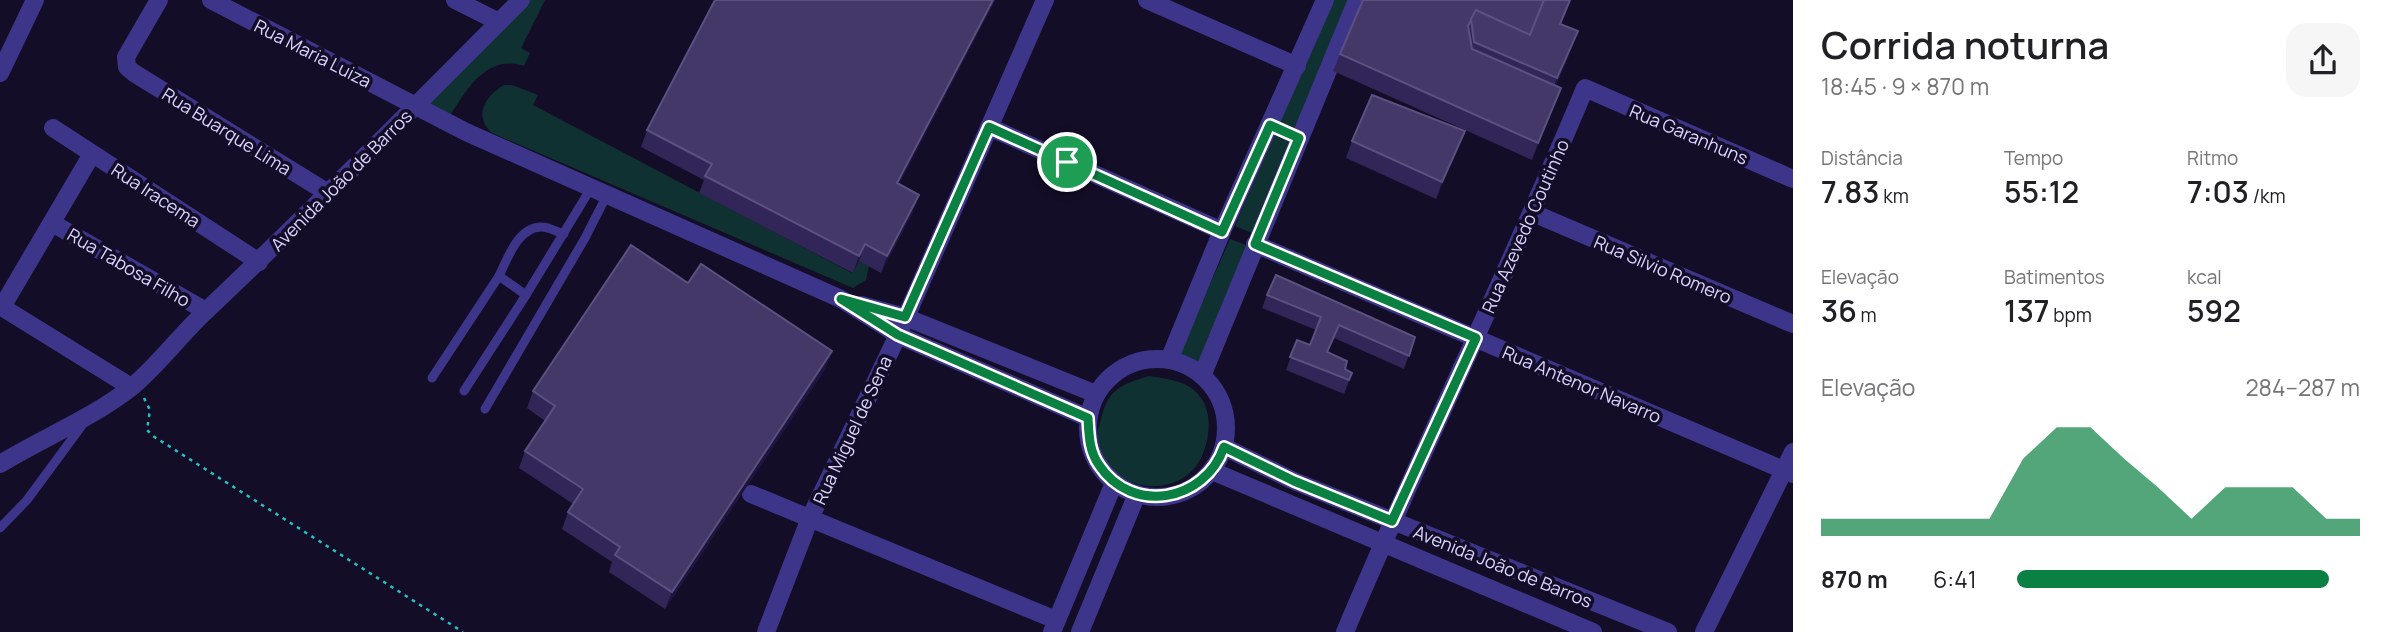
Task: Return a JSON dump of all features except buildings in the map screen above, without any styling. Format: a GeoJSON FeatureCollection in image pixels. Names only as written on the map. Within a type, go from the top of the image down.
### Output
{"type":"FeatureCollection","features":[{"type":"Feature","properties":{"kind":"street"},"geometry":{"type":"LineString","coordinates":[[0,72],[35,0]]}},
{"type":"Feature","properties":{"kind":"street","name":"Rua Buarque Lima"},"geometry":{"type":"LineString","coordinates":[[159,0],[126,57],[127,67],[328,193]]}},
{"type":"Feature","properties":{"kind":"street","name":"Rua Maria Luiza"},"geometry":{"type":"LineString","coordinates":[[211,0],[415,106]]}},
{"type":"Feature","properties":{"kind":"street"},"geometry":{"type":"LineString","coordinates":[[455,0],[499,22]]}},
{"type":"Feature","properties":{"kind":"street"},"geometry":{"type":"LineString","coordinates":[[415,106],[521,0]]}},
{"type":"Feature","properties":{"kind":"street","name":"Rua Miguel de Sena"},"geometry":{"type":"LineString","coordinates":[[766,632],[810,518],[898,335],[1045,0]]}},
{"type":"Feature","properties":{"kind":"street"},"geometry":{"type":"LineString","coordinates":[[1147,0],[1297,65]]}},
{"type":"Feature","properties":{"kind":"street"},"geometry":{"type":"LineString","coordinates":[[1169,360],[1222,232],[1325,0]]}},
{"type":"Feature","properties":{"kind":"street"},"geometry":{"type":"LineString","coordinates":[[1202,376],[1357,0]]}},
{"type":"Feature","properties":{"kind":"street","name":"Rua Garanhuns"},"geometry":{"type":"LineString","coordinates":[[1585,89],[1793,179]]}},
{"type":"Feature","properties":{"kind":"street","name":"Rua Azevedo Coutinho"},"geometry":{"type":"LineString","coordinates":[[1345,632],[1392,521],[1533,213],[1585,89]]}},
{"type":"Feature","properties":{"kind":"street","name":"Avenida João de Barros"},"geometry":{"type":"LineString","coordinates":[[0,464],[90,414],[131,387],[415,106],[466,132],[841,299],[898,335],[1088,418]]}},
{"type":"Feature","properties":{"kind":"street"},"geometry":{"type":"LineString","coordinates":[[1270,125],[1299,138]]}},
{"type":"Feature","properties":{"kind":"street"},"geometry":{"type":"LineString","coordinates":[[989,127],[1222,232]]}},
{"type":"Feature","properties":{"kind":"street","name":"Rua Iracema"},"geometry":{"type":"LineString","coordinates":[[53,128],[259,262]]}},
{"type":"Feature","properties":{"kind":"street"},"geometry":{"type":"LineString","coordinates":[[92,154],[1,306],[131,387]]}},
{"type":"Feature","properties":{"kind":"street","name":"Rua Silvio Romero"},"geometry":{"type":"LineString","coordinates":[[1533,213],[1793,324]]}},
{"type":"Feature","properties":{"kind":"street","name":"Rua Tabosa Filho"},"geometry":{"type":"LineString","coordinates":[[52,222],[206,311]]}},
{"type":"Feature","properties":{"kind":"street","name":"Rua Antenor Navarro"},"geometry":{"type":"LineString","coordinates":[[1255,244],[1789,472]]}},
{"type":"Feature","properties":{"kind":"street","name":"Avenida João de Barros"},"geometry":{"type":"LineString","coordinates":[[841,299],[905,317],[1096,394]]}},
{"type":"Feature","properties":{"kind":"street"},"geometry":{"type":"LineString","coordinates":[[1148,359],[1169,360],[1186,365],[1202,376],[1214,388],[1223,406],[1227,426],[1224,447],[1212,471],[1196,485],[1177,495],[1156,497],[1137,494],[1114,482],[1098,464],[1089,442],[1088,418],[1096,394],[1110,377],[1127,365],[1148,359]]}},
{"type":"Feature","properties":{"kind":"street","name":"Avenida João de Barros"},"geometry":{"type":"LineString","coordinates":[[1224,447],[1294,481],[1668,632]]}},
{"type":"Feature","properties":{"kind":"street"},"geometry":{"type":"LineString","coordinates":[[1704,632],[1789,472],[1793,452]]}},
{"type":"Feature","properties":{"kind":"street","name":"Avenida João de Barros"},"geometry":{"type":"LineString","coordinates":[[1212,471],[1593,632]]}},
{"type":"Feature","properties":{"kind":"street"},"geometry":{"type":"LineString","coordinates":[[751,494],[1054,626],[1114,482]]}},
{"type":"Feature","properties":{"kind":"street"},"geometry":{"type":"LineString","coordinates":[[1081,632],[1137,494]]}},
{"type":"Feature","properties":{"kind":"lane"},"geometry":{"type":"LineString","coordinates":[[464,391],[564,234],[599,191]]}},
{"type":"Feature","properties":{"kind":"lane"},"geometry":{"type":"LineString","coordinates":[[485,409],[585,238],[599,191]]}},
{"type":"Feature","properties":{"kind":"lane"},"geometry":{"type":"LineString","coordinates":[[432,378],[499,276],[514,246],[534,228],[543,227],[564,234]]}},
{"type":"Feature","properties":{"kind":"lane"},"geometry":{"type":"LineString","coordinates":[[499,276],[526,295]]}},
{"type":"Feature","properties":{"kind":"lane"},"geometry":{"type":"LineString","coordinates":[[0,528],[27,500],[90,414]]}},
{"type":"Feature","properties":{"kind":"path"},"geometry":{"type":"LineString","coordinates":[[131,387],[147,400],[150,410],[147,430],[153,436],[463,632]]}},
{"type":"Feature","properties":{"kind":"green space"},"geometry":{"type":"Polygon","coordinates":[[[525,0],[545,0],[521,48],[530,53],[524,66],[499,65],[489,70],[471,86],[450,116],[430,107],[429,100],[525,0]]]}},
{"type":"Feature","properties":{"kind":"green space"},"geometry":{"type":"Polygon","coordinates":[[[1331,0],[1351,0],[1252,233],[1235,226],[1331,0]]]}},
{"type":"Feature","properties":{"kind":"green space"},"geometry":{"type":"Polygon","coordinates":[[[504,85],[512,85],[538,95],[533,105],[852,273],[859,261],[869,266],[866,280],[853,288],[492,133],[486,127],[482,113],[491,95],[504,85]]]}},
{"type":"Feature","properties":{"kind":"green space"},"geometry":{"type":"Polygon","coordinates":[[[1230,239],[1249,246],[1198,366],[1178,357],[1230,239]]]}},
{"type":"Feature","properties":{"kind":"green space"},"geometry":{"type":"Polygon","coordinates":[[[1149,376],[1173,380],[1190,387],[1205,405],[1209,422],[1202,456],[1193,470],[1180,480],[1165,485],[1134,483],[1120,476],[1109,465],[1097,437],[1104,409],[1112,394],[1124,385],[1149,376]]]}},
{"type":"Feature","properties":{"kind":"route"},"geometry":{"type":"LineString","coordinates":[[1270,125],[1299,138],[1255,244],[1476,338],[1392,521],[1294,481],[1224,447],[1212,471],[1196,485],[1177,495],[1156,497],[1137,494],[1114,482],[1098,464],[1089,442],[1088,418],[898,335],[841,299],[905,317],[989,127],[1067,162],[1222,232],[1270,125]]}}]}
